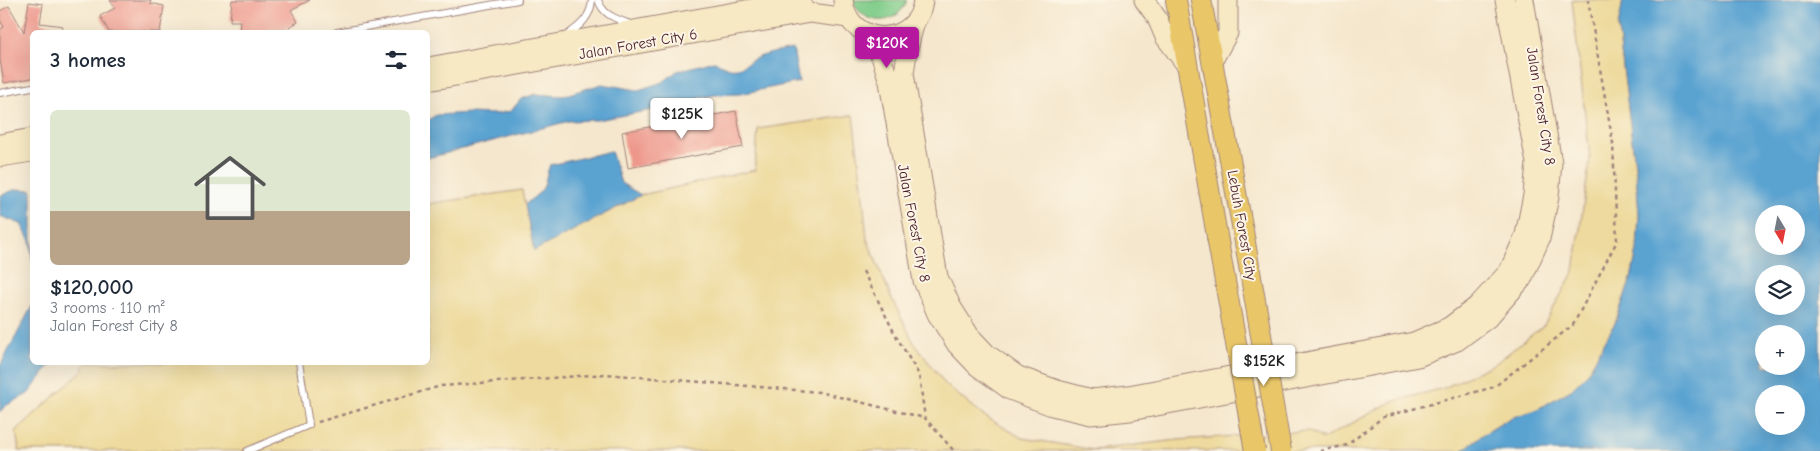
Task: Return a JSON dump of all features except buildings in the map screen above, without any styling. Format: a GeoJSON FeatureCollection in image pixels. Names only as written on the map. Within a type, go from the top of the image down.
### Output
{"type":"FeatureCollection","features":[{"type":"Feature","properties":{"kind":"main road","name":"Lebuh Forest City"},"geometry":{"type":"LineString","coordinates":[[1176,0],[1255,451]]}},
{"type":"Feature","properties":{"kind":"main road","name":"Lebuh Forest City"},"geometry":{"type":"LineString","coordinates":[[1201,0],[1244,232],[1281,451]]}},
{"type":"Feature","properties":{"kind":"street","name":"Jalan Forest City 6"},"geometry":{"type":"LineString","coordinates":[[430,67],[802,0]]}},
{"type":"Feature","properties":{"kind":"street"},"geometry":{"type":"LineString","coordinates":[[1144,0],[1157,18],[1165,37],[1187,66]]}},
{"type":"Feature","properties":{"kind":"street"},"geometry":{"type":"LineString","coordinates":[[1212,62],[1228,33],[1228,0]]}},
{"type":"Feature","properties":{"kind":"street","name":"Jalan Forest City 8"},"geometry":{"type":"LineString","coordinates":[[922,8],[906,53],[904,73],[938,277],[952,306],[970,336],[987,354],[1018,376],[1056,390],[1092,399],[1128,395],[1414,342],[1449,327],[1477,306],[1509,271],[1525,235],[1533,195],[1536,163],[1505,0]]}},
{"type":"Feature","properties":{"kind":"street","name":"Jalan Forest City 8"},"geometry":{"type":"LineString","coordinates":[[846,9],[860,30],[867,34],[881,56],[889,82],[923,281],[937,314],[957,346],[977,366],[1010,390],[1052,406],[1091,415],[1130,411],[1418,357],[1457,341],[1488,318],[1522,279],[1540,240],[1549,197],[1552,163],[1524,0]]}},
{"type":"Feature","properties":{"kind":"street"},"geometry":{"type":"LineString","coordinates":[[867,34],[875,36],[893,35],[902,32],[922,8]]}},
{"type":"Feature","properties":{"kind":"street","name":"Jalan Forest City 6"},"geometry":{"type":"LineString","coordinates":[[430,82],[810,13],[846,9]]}},
{"type":"Feature","properties":{"kind":"street"},"geometry":{"type":"LineString","coordinates":[[0,144],[30,138]]}},
{"type":"Feature","properties":{"kind":"street"},"geometry":{"type":"LineString","coordinates":[[0,158],[30,152]]}},
{"type":"Feature","properties":{"kind":"lane"},"geometry":{"type":"LineString","coordinates":[[348,30],[518,0]]}},
{"type":"Feature","properties":{"kind":"lane"},"geometry":{"type":"LineString","coordinates":[[553,44],[585,21],[592,10],[592,0]]}},
{"type":"Feature","properties":{"kind":"lane"},"geometry":{"type":"LineString","coordinates":[[598,0],[600,7],[606,14],[642,28]]}},
{"type":"Feature","properties":{"kind":"lane"},"geometry":{"type":"LineString","coordinates":[[0,93],[30,87]]}},
{"type":"Feature","properties":{"kind":"lane"},"geometry":{"type":"LineString","coordinates":[[247,451],[309,425],[299,365]]}},
{"type":"Feature","properties":{"kind":"path"},"geometry":{"type":"LineString","coordinates":[[863,271],[895,334],[919,375],[925,418],[954,451]]}},
{"type":"Feature","properties":{"kind":"path"},"geometry":{"type":"LineString","coordinates":[[309,425],[441,386],[606,374],[819,392],[925,418]]}},
{"type":"Feature","properties":{"kind":"green space"},"geometry":{"type":"Polygon","coordinates":[[[853,0],[907,0],[896,15],[880,20],[864,15],[853,0]]]}},
{"type":"Feature","properties":{"kind":"sand"},"geometry":{"type":"Polygon","coordinates":[[[1572,0],[1623,0],[1618,27],[1636,173],[1639,215],[1637,250],[1631,279],[1615,323],[1587,374],[1571,390],[1536,410],[1510,418],[1481,436],[1462,451],[19,451],[16,431],[83,370],[85,365],[430,365],[430,204],[522,190],[534,251],[641,195],[755,170],[758,129],[853,115],[867,239],[891,297],[914,343],[946,385],[981,414],[1022,438],[1094,450],[1177,440],[1308,431],[1323,439],[1391,402],[1444,388],[1496,363],[1544,325],[1574,271],[1590,158],[1572,0]]]}},
{"type":"Feature","properties":{"kind":"water"},"geometry":{"type":"Polygon","coordinates":[[[1623,0],[1820,0],[1820,451],[1462,451],[1481,436],[1510,418],[1536,410],[1571,390],[1587,374],[1615,323],[1631,279],[1637,250],[1639,215],[1636,173],[1618,27],[1623,0]]]}},
{"type":"Feature","properties":{"kind":"water"},"geometry":{"type":"Polygon","coordinates":[[[793,49],[799,82],[740,94],[715,95],[681,105],[597,120],[569,121],[430,157],[430,119],[436,115],[495,114],[511,111],[521,99],[536,94],[562,96],[602,84],[638,90],[663,82],[677,71],[715,61],[724,66],[736,68],[775,52],[793,49]]]}},
{"type":"Feature","properties":{"kind":"water"},"geometry":{"type":"Polygon","coordinates":[[[611,151],[621,183],[641,195],[534,251],[525,205],[543,188],[550,165],[611,151]]]}},
{"type":"Feature","properties":{"kind":"water"},"geometry":{"type":"Polygon","coordinates":[[[16,189],[30,190],[30,241],[21,224],[0,216],[0,196],[16,189]]]}},
{"type":"Feature","properties":{"kind":"water"},"geometry":{"type":"Polygon","coordinates":[[[30,310],[30,365],[50,365],[28,394],[5,406],[0,412],[0,366],[30,310]]]}}]}
